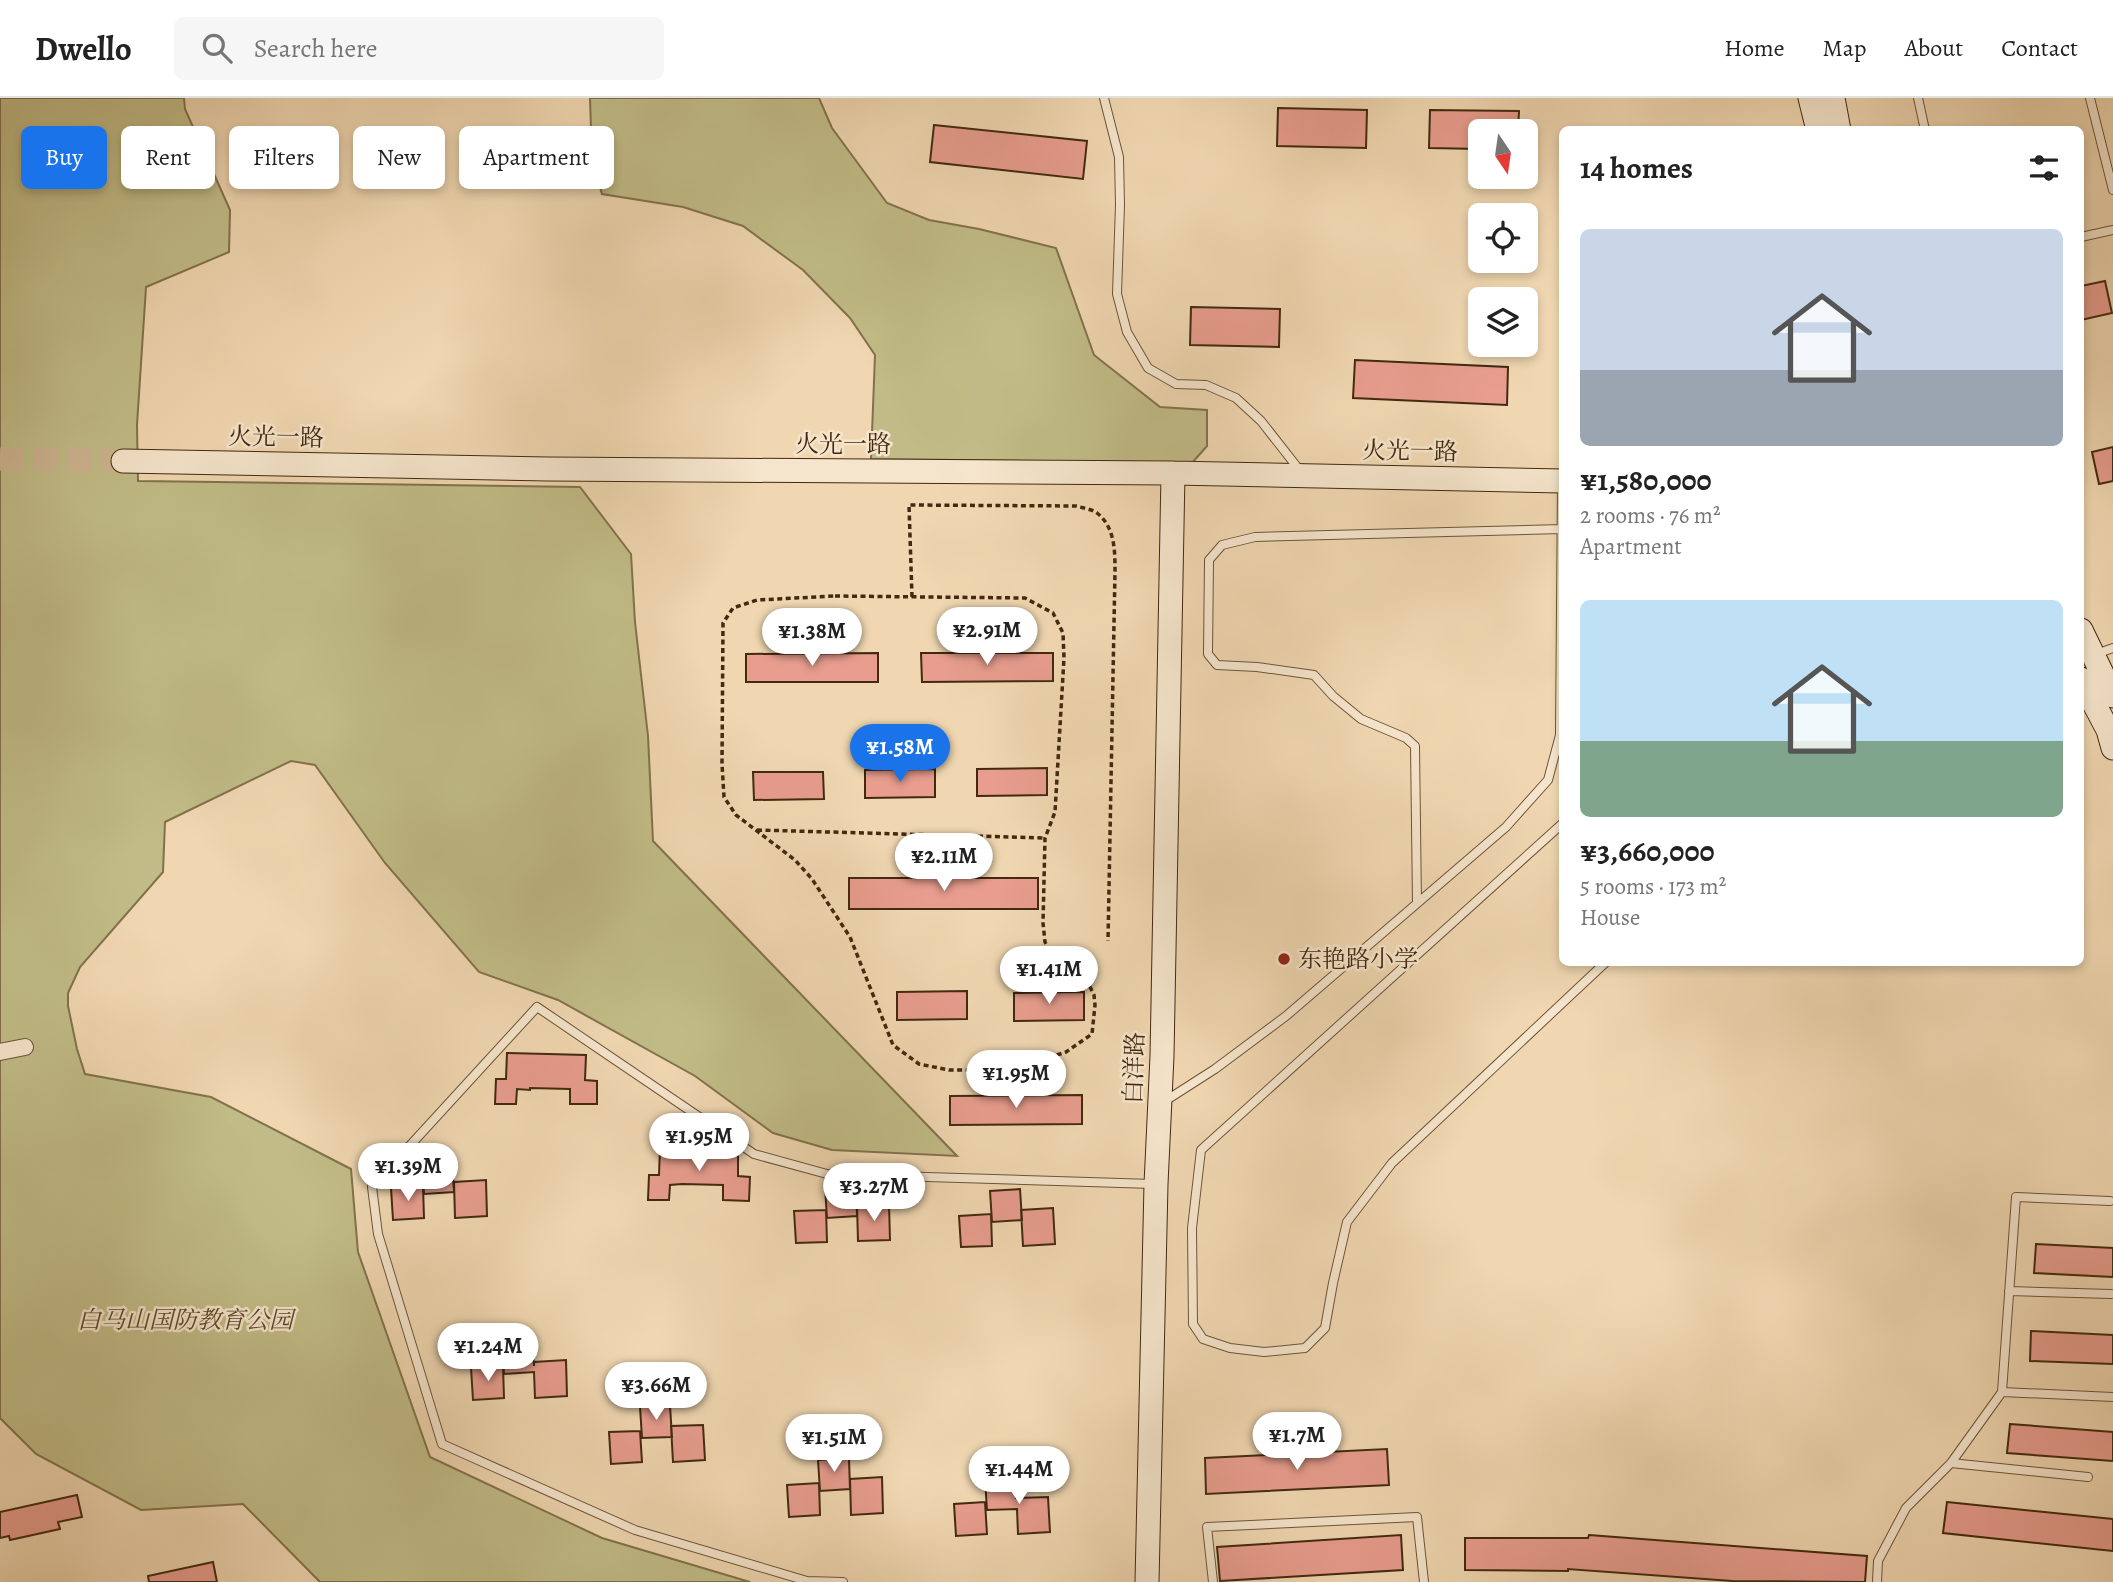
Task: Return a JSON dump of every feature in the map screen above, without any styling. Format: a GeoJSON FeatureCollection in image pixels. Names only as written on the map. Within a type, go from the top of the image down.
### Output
{"type":"FeatureCollection","features":[{"type":"Feature","properties":{"kind":"street"},"geometry":{"type":"LineString","coordinates":[[1810,98],[1817,126]]}},
{"type":"Feature","properties":{"kind":"street"},"geometry":{"type":"LineString","coordinates":[[1833,98],[1838,126]]}},
{"type":"Feature","properties":{"kind":"street","name":"火光一路"},"geometry":{"type":"LineString","coordinates":[[123,461],[562,469],[1173,473],[1559,481]]}},
{"type":"Feature","properties":{"kind":"street","name":"白洋路"},"geometry":{"type":"LineString","coordinates":[[1147,1582],[1173,473]]}},
{"type":"Feature","properties":{"kind":"street"},"geometry":{"type":"LineString","coordinates":[[2084,633],[2103,651],[2113,696]]}},
{"type":"Feature","properties":{"kind":"street"},"geometry":{"type":"LineString","coordinates":[[2084,685],[2108,730],[2113,748]]}},
{"type":"Feature","properties":{"kind":"street"},"geometry":{"type":"LineString","coordinates":[[0,1052],[25,1047]]}},
{"type":"Feature","properties":{"kind":"lane"},"geometry":{"type":"LineString","coordinates":[[1104,98],[1119,157],[1117,294],[1127,332],[1148,368],[1176,384],[1206,385],[1236,398],[1261,421],[1304,475]]}},
{"type":"Feature","properties":{"kind":"lane"},"geometry":{"type":"LineString","coordinates":[[1917,98],[1924,126]]}},
{"type":"Feature","properties":{"kind":"lane"},"geometry":{"type":"LineString","coordinates":[[2090,98],[2113,190]]}},
{"type":"Feature","properties":{"kind":"lane"},"geometry":{"type":"LineString","coordinates":[[2084,236],[2113,230]]}},
{"type":"Feature","properties":{"kind":"lane"},"geometry":{"type":"LineString","coordinates":[[1417,903],[1415,746],[1406,738],[1361,719],[1333,696],[1314,675],[1257,667],[1217,665],[1208,654],[1209,560],[1222,545],[1255,537],[1559,529]]}},
{"type":"Feature","properties":{"kind":"lane"},"geometry":{"type":"LineString","coordinates":[[1159,1104],[1215,1069],[1286,1016],[1506,827],[1548,780],[1559,739]]}},
{"type":"Feature","properties":{"kind":"lane"},"geometry":{"type":"LineString","coordinates":[[1559,827],[1201,1150],[1192,1228],[1191,1280],[1193,1324],[1203,1339],[1230,1348],[1264,1352],[1305,1348],[1325,1328],[1348,1222],[1392,1163],[1602,966]]}},
{"type":"Feature","properties":{"kind":"lane"},"geometry":{"type":"LineString","coordinates":[[843,1582],[807,1581],[635,1530],[442,1444],[377,1234],[372,1187],[537,1007],[754,1154],[827,1174],[1156,1184]]}},
{"type":"Feature","properties":{"kind":"lane"},"geometry":{"type":"LineString","coordinates":[[1877,1582],[1878,1561],[1906,1508],[1951,1463],[2002,1392],[2015,1197],[2110,1200]]}},
{"type":"Feature","properties":{"kind":"lane"},"geometry":{"type":"LineString","coordinates":[[2009,1291],[2111,1294]]}},
{"type":"Feature","properties":{"kind":"lane"},"geometry":{"type":"LineString","coordinates":[[2002,1392],[2113,1397]]}},
{"type":"Feature","properties":{"kind":"lane"},"geometry":{"type":"LineString","coordinates":[[1951,1463],[2088,1477]]}},
{"type":"Feature","properties":{"kind":"lane"},"geometry":{"type":"LineString","coordinates":[[1213,1582],[1206,1527],[1417,1517],[1424,1582]]}},
{"type":"Feature","properties":{"kind":"path"},"geometry":{"type":"LineString","coordinates":[[912,597],[909,505],[1076,506],[1097,512],[1110,529],[1115,548],[1115,571],[1108,941]]}},
{"type":"Feature","properties":{"kind":"path"},"geometry":{"type":"LineString","coordinates":[[835,596],[1025,598],[1053,613],[1063,633],[1064,658],[1055,812],[1045,838],[1043,923],[1045,942],[1054,958],[1086,979],[1094,995],[1092,1034],[1066,1052],[1011,1070],[949,1070],[919,1064],[893,1045],[850,937],[812,880],[795,860],[756,830],[736,815],[724,797],[723,623],[733,608],[757,600],[835,596]]}},
{"type":"Feature","properties":{"kind":"path"},"geometry":{"type":"LineString","coordinates":[[756,830],[1045,838]]}},
{"type":"Feature","properties":{"kind":"green space","name":"白马山国防教育公园"},"geometry":{"type":"Polygon","coordinates":[[[0,98],[184,98],[185,109],[193,126],[121,126],[121,189],[215,189],[215,176],[230,210],[229,252],[146,287],[137,425],[138,481],[580,487],[631,554],[635,622],[648,736],[653,841],[957,1156],[832,1150],[773,1133],[695,1076],[558,1000],[479,972],[385,863],[315,765],[291,761],[165,822],[163,872],[80,967],[68,993],[77,1049],[85,1074],[211,1097],[351,1169],[358,1252],[430,1457],[602,1538],[750,1582],[320,1582],[243,1504],[141,1510],[36,1454],[0,1418],[0,98]]]}},
{"type":"Feature","properties":{"kind":"green space"},"geometry":{"type":"Polygon","coordinates":[[[590,98],[819,98],[832,128],[887,203],[929,220],[1056,248],[1094,355],[1160,407],[1207,410],[1207,446],[1192,463],[871,459],[875,355],[850,318],[803,270],[743,226],[683,207],[602,194],[601,189],[614,189],[614,126],[591,126],[590,98]]]}},
{"type":"Feature","properties":{"kind":"building"},"geometry":{"type":"Polygon","coordinates":[[[1278,108],[1367,110],[1366,148],[1277,146],[1278,108]]]}},
{"type":"Feature","properties":{"kind":"building"},"geometry":{"type":"Polygon","coordinates":[[[1430,110],[1519,111],[1519,119],[1468,119],[1468,149],[1429,148],[1430,110]]]}},
{"type":"Feature","properties":{"kind":"building"},"geometry":{"type":"Polygon","coordinates":[[[934,125],[1087,141],[1083,179],[930,162],[934,125]]]}},
{"type":"Feature","properties":{"kind":"building"},"geometry":{"type":"Polygon","coordinates":[[[2105,281],[2112,313],[2084,319],[2084,285],[2105,281]]]}},
{"type":"Feature","properties":{"kind":"building"},"geometry":{"type":"Polygon","coordinates":[[[1191,307],[1280,309],[1279,347],[1190,345],[1191,307]]]}},
{"type":"Feature","properties":{"kind":"building"},"geometry":{"type":"Polygon","coordinates":[[[1355,360],[1508,367],[1507,405],[1353,398],[1355,360]]]}},
{"type":"Feature","properties":{"kind":"building"},"geometry":{"type":"Polygon","coordinates":[[[2113,447],[2113,481],[2099,484],[2092,452],[2113,447]]]}},
{"type":"Feature","properties":{"kind":"building"},"geometry":{"type":"Polygon","coordinates":[[[878,653],[878,682],[746,682],[746,654],[878,653]]]}},
{"type":"Feature","properties":{"kind":"building"},"geometry":{"type":"Polygon","coordinates":[[[921,653],[1053,653],[1053,681],[922,682],[921,653]]]}},
{"type":"Feature","properties":{"kind":"building"},"geometry":{"type":"Polygon","coordinates":[[[1047,768],[1047,795],[977,796],[977,769],[1047,768]]]}},
{"type":"Feature","properties":{"kind":"building"},"geometry":{"type":"Polygon","coordinates":[[[935,769],[935,797],[865,798],[865,770],[935,769]]]}},
{"type":"Feature","properties":{"kind":"building"},"geometry":{"type":"Polygon","coordinates":[[[753,772],[823,772],[824,799],[754,800],[753,772]]]}},
{"type":"Feature","properties":{"kind":"building"},"geometry":{"type":"Polygon","coordinates":[[[849,878],[1038,878],[1038,909],[849,909],[849,878]]]}},
{"type":"Feature","properties":{"kind":"building"},"geometry":{"type":"Polygon","coordinates":[[[967,991],[967,1019],[897,1020],[897,992],[967,991]]]}},
{"type":"Feature","properties":{"kind":"building"},"geometry":{"type":"Polygon","coordinates":[[[1084,992],[1084,1020],[1014,1021],[1014,993],[1084,992]]]}},
{"type":"Feature","properties":{"kind":"building"},"geometry":{"type":"Polygon","coordinates":[[[507,1053],[586,1055],[585,1080],[597,1081],[597,1104],[570,1104],[570,1089],[530,1088],[517,1089],[516,1104],[495,1104],[496,1079],[506,1079],[507,1053]]]}},
{"type":"Feature","properties":{"kind":"building"},"geometry":{"type":"Polygon","coordinates":[[[1082,1095],[1082,1124],[950,1125],[950,1096],[1082,1095]]]}},
{"type":"Feature","properties":{"kind":"building"},"geometry":{"type":"Polygon","coordinates":[[[660,1149],[738,1151],[738,1176],[750,1177],[749,1201],[723,1200],[723,1185],[682,1184],[670,1185],[669,1200],[648,1200],[649,1175],[659,1175],[660,1149]]]}},
{"type":"Feature","properties":{"kind":"building"},"geometry":{"type":"Polygon","coordinates":[[[452,1161],[454,1192],[424,1194],[422,1163],[452,1161]]]}},
{"type":"Feature","properties":{"kind":"building"},"geometry":{"type":"Polygon","coordinates":[[[486,1180],[487,1216],[455,1218],[454,1182],[486,1180]]]}},
{"type":"Feature","properties":{"kind":"building"},"geometry":{"type":"Polygon","coordinates":[[[856,1185],[857,1216],[827,1218],[825,1187],[856,1185]]]}},
{"type":"Feature","properties":{"kind":"building"},"geometry":{"type":"Polygon","coordinates":[[[423,1186],[424,1218],[393,1220],[391,1188],[423,1186]]]}},
{"type":"Feature","properties":{"kind":"building"},"geometry":{"type":"Polygon","coordinates":[[[1020,1189],[1022,1220],[992,1222],[990,1191],[1020,1189]]]}},
{"type":"Feature","properties":{"kind":"building"},"geometry":{"type":"Polygon","coordinates":[[[889,1204],[890,1240],[858,1241],[857,1206],[889,1204]]]}},
{"type":"Feature","properties":{"kind":"building"},"geometry":{"type":"Polygon","coordinates":[[[1053,1208],[1055,1244],[1023,1246],[1021,1210],[1053,1208]]]}},
{"type":"Feature","properties":{"kind":"building"},"geometry":{"type":"Polygon","coordinates":[[[826,1210],[827,1242],[796,1243],[794,1211],[826,1210]]]}},
{"type":"Feature","properties":{"kind":"building"},"geometry":{"type":"Polygon","coordinates":[[[991,1214],[992,1246],[961,1247],[959,1216],[991,1214]]]}},
{"type":"Feature","properties":{"kind":"building"},"geometry":{"type":"Polygon","coordinates":[[[2036,1244],[2113,1248],[2113,1277],[2034,1273],[2036,1244]]]}},
{"type":"Feature","properties":{"kind":"building"},"geometry":{"type":"Polygon","coordinates":[[[2031,1331],[2113,1335],[2113,1364],[2030,1361],[2031,1331]]]}},
{"type":"Feature","properties":{"kind":"building"},"geometry":{"type":"Polygon","coordinates":[[[532,1341],[534,1366],[534,1362],[566,1360],[567,1396],[535,1398],[534,1372],[504,1374],[502,1343],[532,1341]]]}},
{"type":"Feature","properties":{"kind":"building"},"geometry":{"type":"Polygon","coordinates":[[[503,1366],[504,1398],[473,1400],[471,1368],[503,1366]]]}},
{"type":"Feature","properties":{"kind":"building"},"geometry":{"type":"Polygon","coordinates":[[[670,1406],[672,1437],[642,1438],[640,1407],[670,1406]]]}},
{"type":"Feature","properties":{"kind":"building"},"geometry":{"type":"Polygon","coordinates":[[[2010,1424],[2113,1432],[2113,1461],[2007,1453],[2010,1424]]]}},
{"type":"Feature","properties":{"kind":"building"},"geometry":{"type":"Polygon","coordinates":[[[703,1425],[705,1460],[673,1462],[671,1426],[703,1425]]]}},
{"type":"Feature","properties":{"kind":"building"},"geometry":{"type":"Polygon","coordinates":[[[640,1431],[642,1462],[611,1464],[609,1432],[640,1431]]]}},
{"type":"Feature","properties":{"kind":"building"},"geometry":{"type":"Polygon","coordinates":[[[1387,1449],[1389,1485],[1206,1494],[1205,1458],[1387,1449]]]}},
{"type":"Feature","properties":{"kind":"building"},"geometry":{"type":"Polygon","coordinates":[[[849,1458],[850,1489],[820,1491],[818,1460],[849,1458]]]}},
{"type":"Feature","properties":{"kind":"building"},"geometry":{"type":"Polygon","coordinates":[[[882,1477],[883,1513],[851,1515],[850,1479],[882,1477]]]}},
{"type":"Feature","properties":{"kind":"building"},"geometry":{"type":"Polygon","coordinates":[[[1015,1478],[1016,1498],[1048,1497],[1050,1532],[1018,1534],[1017,1509],[987,1510],[985,1479],[1015,1478]]]}},
{"type":"Feature","properties":{"kind":"building"},"geometry":{"type":"Polygon","coordinates":[[[819,1483],[820,1515],[789,1517],[787,1485],[819,1483]]]}},
{"type":"Feature","properties":{"kind":"building"},"geometry":{"type":"Polygon","coordinates":[[[77,1495],[82,1517],[58,1522],[60,1529],[10,1540],[9,1536],[0,1538],[0,1512],[77,1495]]]}},
{"type":"Feature","properties":{"kind":"building"},"geometry":{"type":"Polygon","coordinates":[[[985,1502],[987,1534],[956,1536],[954,1504],[985,1502]]]}},
{"type":"Feature","properties":{"kind":"building"},"geometry":{"type":"Polygon","coordinates":[[[1947,1502],[2113,1519],[2113,1551],[1943,1533],[1947,1502]]]}},
{"type":"Feature","properties":{"kind":"building"},"geometry":{"type":"Polygon","coordinates":[[[1401,1535],[1403,1570],[1220,1581],[1217,1547],[1401,1535]]]}},
{"type":"Feature","properties":{"kind":"building"},"geometry":{"type":"Polygon","coordinates":[[[1589,1535],[1867,1556],[1865,1582],[1732,1581],[1568,1569],[1465,1570],[1465,1538],[1588,1538],[1589,1535]]]}},
{"type":"Feature","properties":{"kind":"building"},"geometry":{"type":"Polygon","coordinates":[[[213,1562],[217,1582],[149,1582],[148,1576],[213,1562]]]}},
{"type":"Feature","properties":{"kind":"tunnel"},"geometry":{"type":"LineString","coordinates":[[0,459],[123,461]]}},
{"type":"Feature","properties":{"kind":"place","name":"东艳路小学"},"geometry":{"type":"Point","coordinates":[1284,959]}}]}
